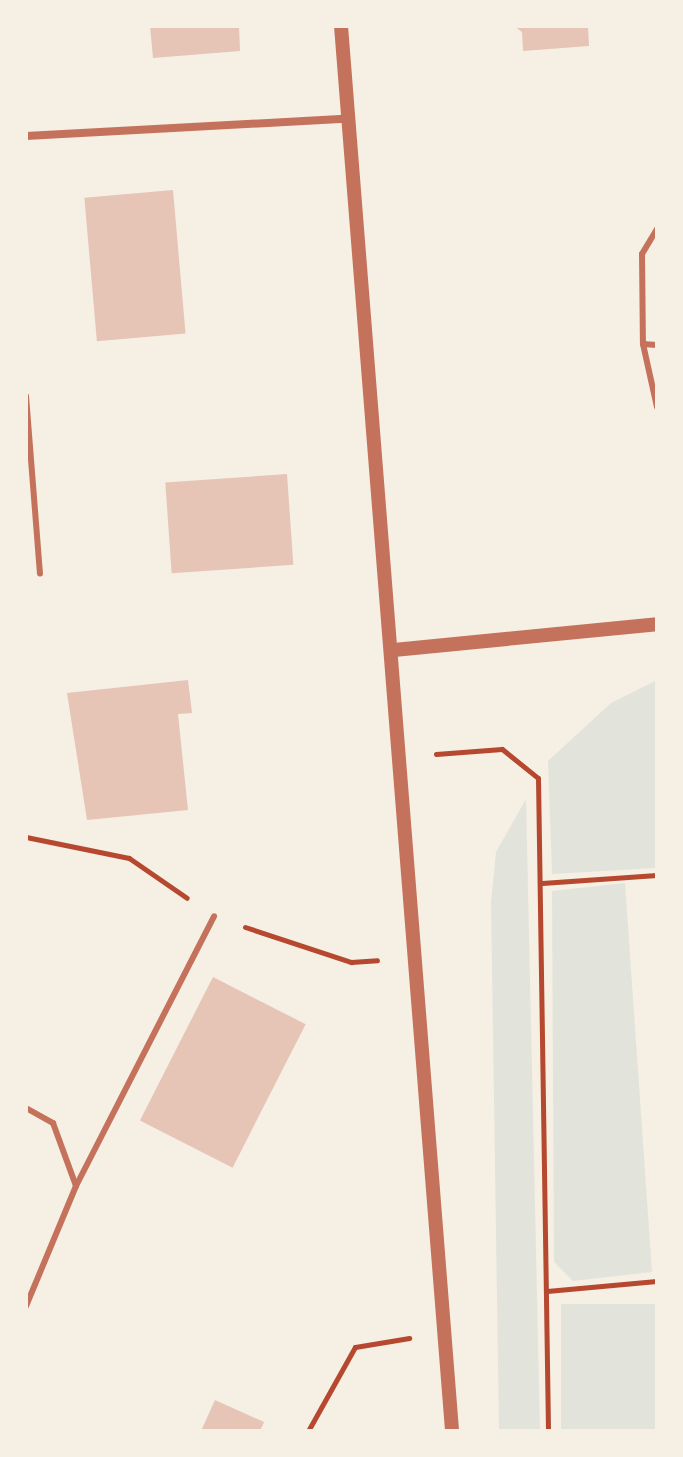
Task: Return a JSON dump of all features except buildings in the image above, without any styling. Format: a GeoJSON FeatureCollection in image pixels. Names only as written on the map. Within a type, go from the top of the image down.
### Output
{"type":"FeatureCollection","features":[{"type":"Feature","properties":{"kind":"street"},"geometry":{"type":"LineString","coordinates":[[341,26],[345,119],[403,757],[452,1431]]}},
{"type":"Feature","properties":{"kind":"street"},"geometry":{"type":"LineString","coordinates":[[26,136],[345,119]]}},
{"type":"Feature","properties":{"kind":"street"},"geometry":{"type":"LineString","coordinates":[[394,650],[657,624]]}},
{"type":"Feature","properties":{"kind":"lane"},"geometry":{"type":"LineString","coordinates":[[657,229],[642,254],[643,344],[657,407]]}},
{"type":"Feature","properties":{"kind":"lane"},"geometry":{"type":"LineString","coordinates":[[643,344],[657,345]]}},
{"type":"Feature","properties":{"kind":"lane"},"geometry":{"type":"LineString","coordinates":[[26,396],[40,573]]}},
{"type":"Feature","properties":{"kind":"lane"},"geometry":{"type":"LineString","coordinates":[[26,1306],[76,1186],[214,916]]}},
{"type":"Feature","properties":{"kind":"lane"},"geometry":{"type":"LineString","coordinates":[[26,1108],[53,1123],[76,1186]]}},
{"type":"Feature","properties":{"kind":"path"},"geometry":{"type":"LineString","coordinates":[[403,757],[502,749],[538,778],[548,1431]]}},
{"type":"Feature","properties":{"kind":"path"},"geometry":{"type":"LineString","coordinates":[[542,883],[657,875]]}},
{"type":"Feature","properties":{"kind":"path"},"geometry":{"type":"LineString","coordinates":[[547,1291],[657,1281]]}},
{"type":"Feature","properties":{"kind":"path"},"geometry":{"type":"LineString","coordinates":[[308,1431],[355,1347],[445,1333]]}},
{"type":"Feature","properties":{"kind":"shaded area"},"geometry":{"type":"Polygon","coordinates":[[[657,680],[656,868],[552,874],[548,761],[611,703],[657,680]]]}},
{"type":"Feature","properties":{"kind":"shaded area"},"geometry":{"type":"Polygon","coordinates":[[[526,799],[540,1431],[499,1431],[491,902],[496,852],[526,799]]]}},
{"type":"Feature","properties":{"kind":"shaded area"},"geometry":{"type":"Polygon","coordinates":[[[625,883],[652,1272],[573,1281],[554,1262],[552,891],[625,883]]]}},
{"type":"Feature","properties":{"kind":"shaded area"},"geometry":{"type":"Polygon","coordinates":[[[561,1304],[657,1304],[657,1431],[561,1431],[561,1304]]]}}]}
